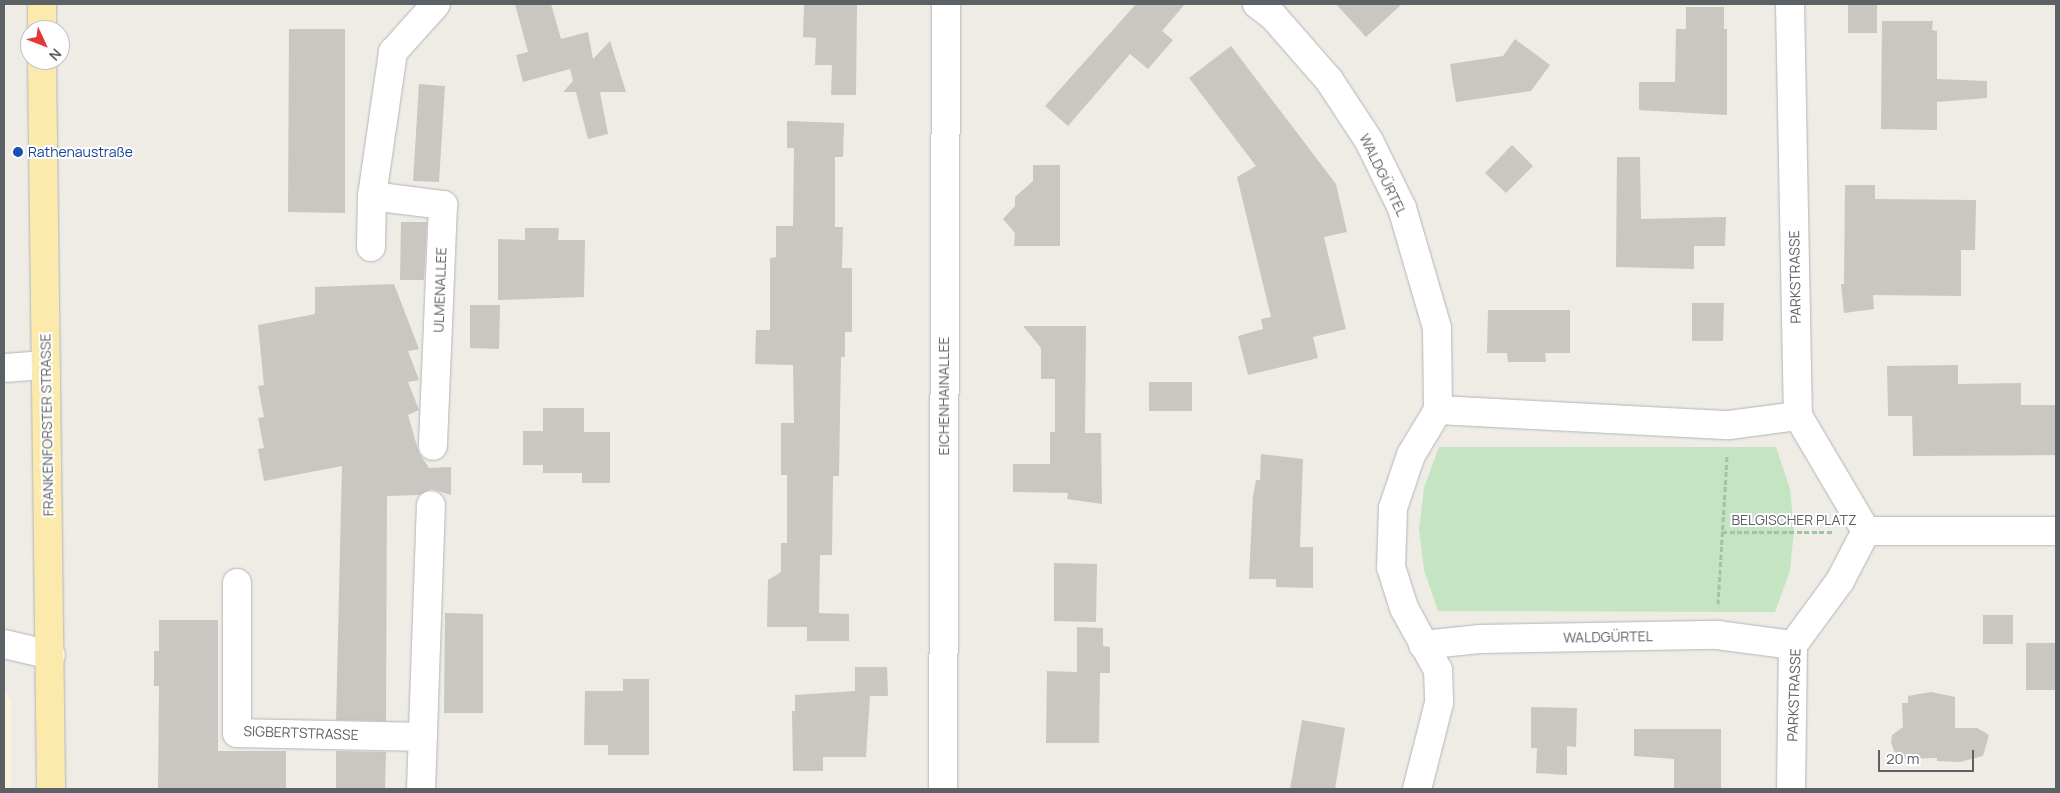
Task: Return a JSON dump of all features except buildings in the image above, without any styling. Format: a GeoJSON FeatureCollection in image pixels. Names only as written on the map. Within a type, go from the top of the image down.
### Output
{"type":"FeatureCollection","features":[{"type":"Feature","properties":{"kind":"main road"},"geometry":{"type":"LineString","coordinates":[[42,4],[42,20]]}},
{"type":"Feature","properties":{"kind":"main road","name":"FRANKENFORSTER STRASSE"},"geometry":{"type":"LineString","coordinates":[[42,70],[51,655],[51,789]]}},
{"type":"Feature","properties":{"kind":"street"},"geometry":{"type":"LineString","coordinates":[[370,247],[372,196],[393,52],[436,4]]}},
{"type":"Feature","properties":{"kind":"street","name":"EICHENHAINALLEE"},"geometry":{"type":"LineString","coordinates":[[944,789],[946,4]]}},
{"type":"Feature","properties":{"kind":"street","name":"WALDGÜRTEL"},"geometry":{"type":"LineString","coordinates":[[1256,4],[1273,16],[1329,80],[1369,141],[1402,208],[1437,328],[1438,410]]}},
{"type":"Feature","properties":{"kind":"street","name":"PARKSTRASSE"},"geometry":{"type":"LineString","coordinates":[[1790,4],[1798,416],[1866,532],[1840,581],[1793,645],[1791,789]]}},
{"type":"Feature","properties":{"kind":"street","name":"ULMENALLEE"},"geometry":{"type":"LineString","coordinates":[[372,196],[443,205],[433,446]]}},
{"type":"Feature","properties":{"kind":"street"},"geometry":{"type":"LineString","coordinates":[[4,368],[46,365]]}},
{"type":"Feature","properties":{"kind":"street"},"geometry":{"type":"LineString","coordinates":[[1417,789],[1439,703],[1438,670],[1404,608],[1391,567],[1393,508],[1411,455],[1438,410],[1729,425],[1798,416]]}},
{"type":"Feature","properties":{"kind":"street"},"geometry":{"type":"LineString","coordinates":[[421,789],[431,505]]}},
{"type":"Feature","properties":{"kind":"street"},"geometry":{"type":"LineString","coordinates":[[1866,532],[2056,531]]}},
{"type":"Feature","properties":{"kind":"street","name":"SIGBERTSTRASSE"},"geometry":{"type":"LineString","coordinates":[[237,583],[237,733],[423,737]]}},
{"type":"Feature","properties":{"kind":"street","name":"WALDGÜRTEL"},"geometry":{"type":"LineString","coordinates":[[1423,645],[1479,639],[1717,635],[1793,645]]}},
{"type":"Feature","properties":{"kind":"street"},"geometry":{"type":"LineString","coordinates":[[4,644],[51,655]]}},
{"type":"Feature","properties":{"kind":"path","name":"BELGISCHER PLATZ"},"geometry":{"type":"LineString","coordinates":[[1717,635],[1729,425]]}},
{"type":"Feature","properties":{"kind":"path","name":"BELGISCHER PLATZ"},"geometry":{"type":"LineString","coordinates":[[1722,532],[1866,532]]}},
{"type":"Feature","properties":{"kind":"shaded area"},"geometry":{"type":"Polygon","coordinates":[[[4,690],[11,700],[11,789],[4,789],[4,690]]]}},
{"type":"Feature","properties":{"kind":"green space"},"geometry":{"type":"Polygon","coordinates":[[[1439,447],[1776,447],[1790,489],[1794,530],[1790,571],[1775,612],[1438,611],[1424,570],[1419,529],[1424,488],[1439,447]]]}},
{"type":"Feature","properties":{"kind":"place","name":"Rathenaustraße"},"geometry":{"type":"Point","coordinates":[18,152]}}]}
